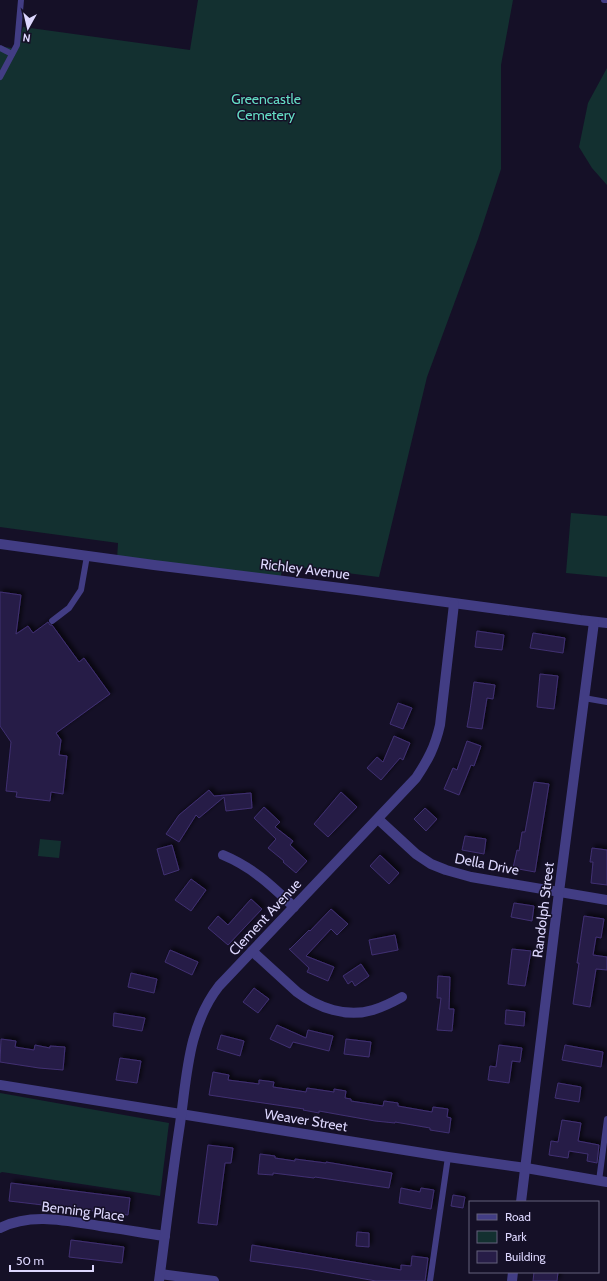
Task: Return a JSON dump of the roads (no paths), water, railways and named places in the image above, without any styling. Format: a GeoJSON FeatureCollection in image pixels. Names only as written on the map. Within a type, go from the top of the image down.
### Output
{"type":"FeatureCollection","features":[{"type":"Feature","properties":{"kind":"street","name":"Richley Avenue"},"geometry":{"type":"LineString","coordinates":[[0,544],[607,623]]}},
{"type":"Feature","properties":{"kind":"street","name":"Clement Avenue"},"geometry":{"type":"LineString","coordinates":[[160,1278],[190,1054],[199,1021],[209,998],[416,778],[430,757],[440,725],[454,604]]}},
{"type":"Feature","properties":{"kind":"street","name":"Randolph Street"},"geometry":{"type":"LineString","coordinates":[[521,1201],[594,622]]}},
{"type":"Feature","properties":{"kind":"street","name":"Della Drive"},"geometry":{"type":"LineString","coordinates":[[378,819],[416,854],[431,864],[446,870],[470,877],[607,900]]}},
{"type":"Feature","properties":{"kind":"street"},"geometry":{"type":"LineString","coordinates":[[223,855],[238,862],[264,879],[294,907]]}},
{"type":"Feature","properties":{"kind":"street"},"geometry":{"type":"LineString","coordinates":[[252,951],[297,992],[322,1007],[346,1012],[363,1012],[374,1010],[402,997]]}},
{"type":"Feature","properties":{"kind":"street","name":"Weaver Street"},"geometry":{"type":"LineString","coordinates":[[0,1085],[448,1157],[526,1168],[603,1182]]}},
{"type":"Feature","properties":{"kind":"street","name":"Benning Place"},"geometry":{"type":"LineString","coordinates":[[0,1228],[27,1220],[40,1219],[165,1236]]}},
{"type":"Feature","properties":{"kind":"street"},"geometry":{"type":"LineString","coordinates":[[160,1278],[214,1281]]}},
{"type":"Feature","properties":{"kind":"lane"},"geometry":{"type":"LineString","coordinates":[[0,77],[17,45],[21,0]]}},
{"type":"Feature","properties":{"kind":"lane"},"geometry":{"type":"LineString","coordinates":[[0,48],[12,54]]}},
{"type":"Feature","properties":{"kind":"lane"},"geometry":{"type":"LineString","coordinates":[[52,621],[69,608],[81,590],[87,556]]}},
{"type":"Feature","properties":{"kind":"lane"},"geometry":{"type":"LineString","coordinates":[[584,698],[607,702]]}},
{"type":"Feature","properties":{"kind":"lane"},"geometry":{"type":"LineString","coordinates":[[603,1182],[607,1119]]}},
{"type":"Feature","properties":{"kind":"lane"},"geometry":{"type":"LineString","coordinates":[[430,1281],[448,1157]]}},
{"type":"Feature","properties":{"kind":"park label","name":"Greencastle Cemetery"},"geometry":{"type":"Point","coordinates":[266,108]}}]}
